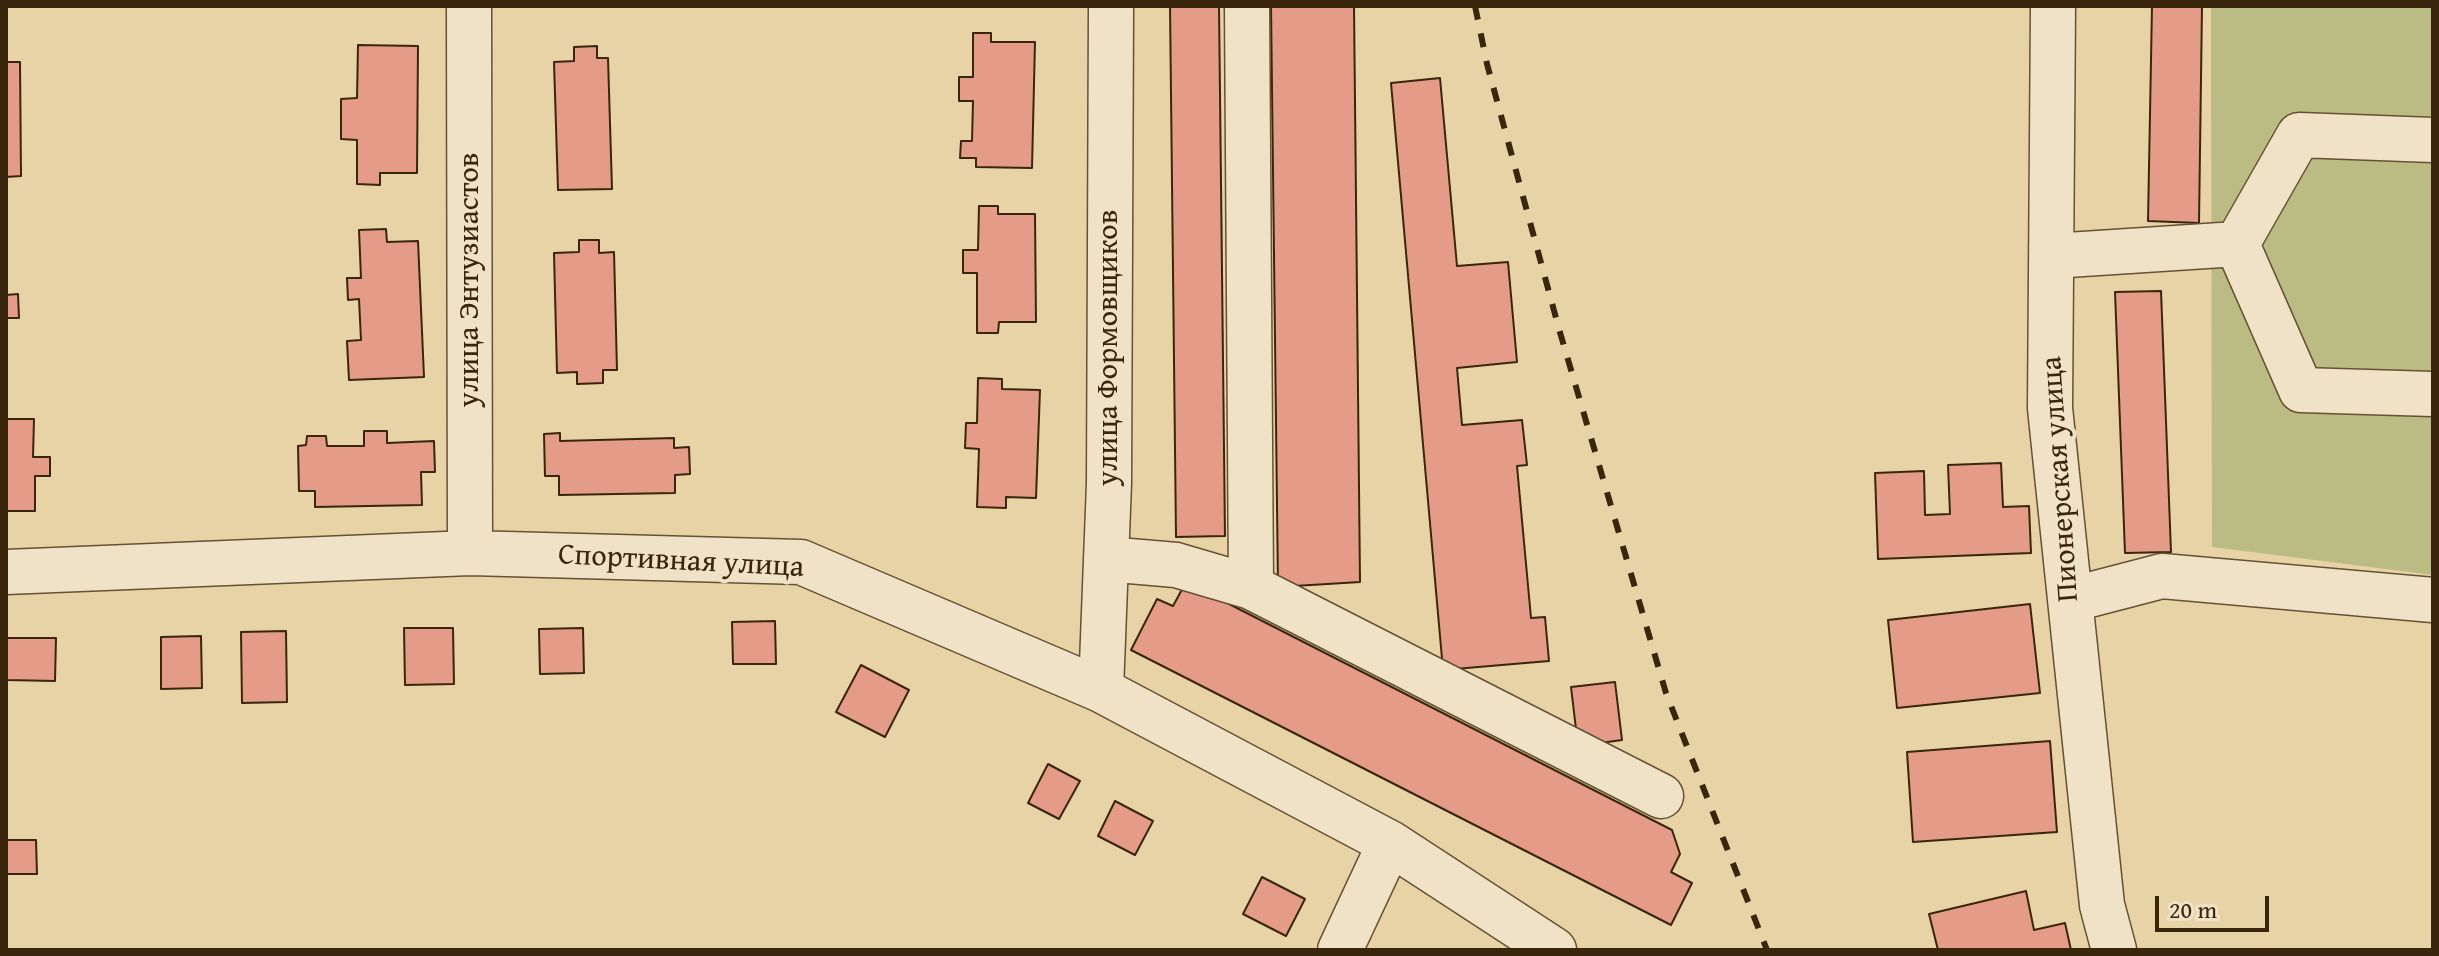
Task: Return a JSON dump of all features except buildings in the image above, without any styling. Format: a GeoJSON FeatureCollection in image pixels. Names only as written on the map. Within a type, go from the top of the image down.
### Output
{"type":"FeatureCollection","features":[{"type":"Feature","properties":{"kind":"street","name":"улица Энтузиастов"},"geometry":{"type":"LineString","coordinates":[[469,6],[470,553]]}},
{"type":"Feature","properties":{"kind":"street","name":"улица Формовщиков"},"geometry":{"type":"LineString","coordinates":[[1101,690],[1109,483],[1111,6]]}},
{"type":"Feature","properties":{"kind":"street"},"geometry":{"type":"LineString","coordinates":[[1247,6],[1251,587]]}},
{"type":"Feature","properties":{"kind":"street","name":"Пионерская улица"},"geometry":{"type":"LineString","coordinates":[[2053,6],[2050,408],[2102,905],[2114,950]]}},
{"type":"Feature","properties":{"kind":"street"},"geometry":{"type":"LineString","coordinates":[[2237,244],[2299,135],[2433,140]]}},
{"type":"Feature","properties":{"kind":"street"},"geometry":{"type":"LineString","coordinates":[[2052,256],[2237,244]]}},
{"type":"Feature","properties":{"kind":"street"},"geometry":{"type":"LineString","coordinates":[[2237,244],[2301,390],[2433,394]]}},
{"type":"Feature","properties":{"kind":"street","name":"Спортивная улица"},"geometry":{"type":"LineString","coordinates":[[6,572],[470,553],[801,562],[1101,690],[1390,843],[1554,950]]}},
{"type":"Feature","properties":{"kind":"street"},"geometry":{"type":"LineString","coordinates":[[1106,559],[1176,565],[1251,587],[1661,796]]}},
{"type":"Feature","properties":{"kind":"street"},"geometry":{"type":"LineString","coordinates":[[2070,600],[2162,576],[2433,600]]}},
{"type":"Feature","properties":{"kind":"street"},"geometry":{"type":"LineString","coordinates":[[1340,950],[1390,843]]}},
{"type":"Feature","properties":{"kind":"green space"},"geometry":{"type":"Polygon","coordinates":[[[2211,6],[2433,6],[2433,575],[2212,547],[2211,6]]]}},
{"type":"Feature","properties":{"kind":"railway"},"geometry":{"type":"LineString","coordinates":[[1475,6],[1487,64],[1559,329],[1666,693],[1767,950]]}}]}
